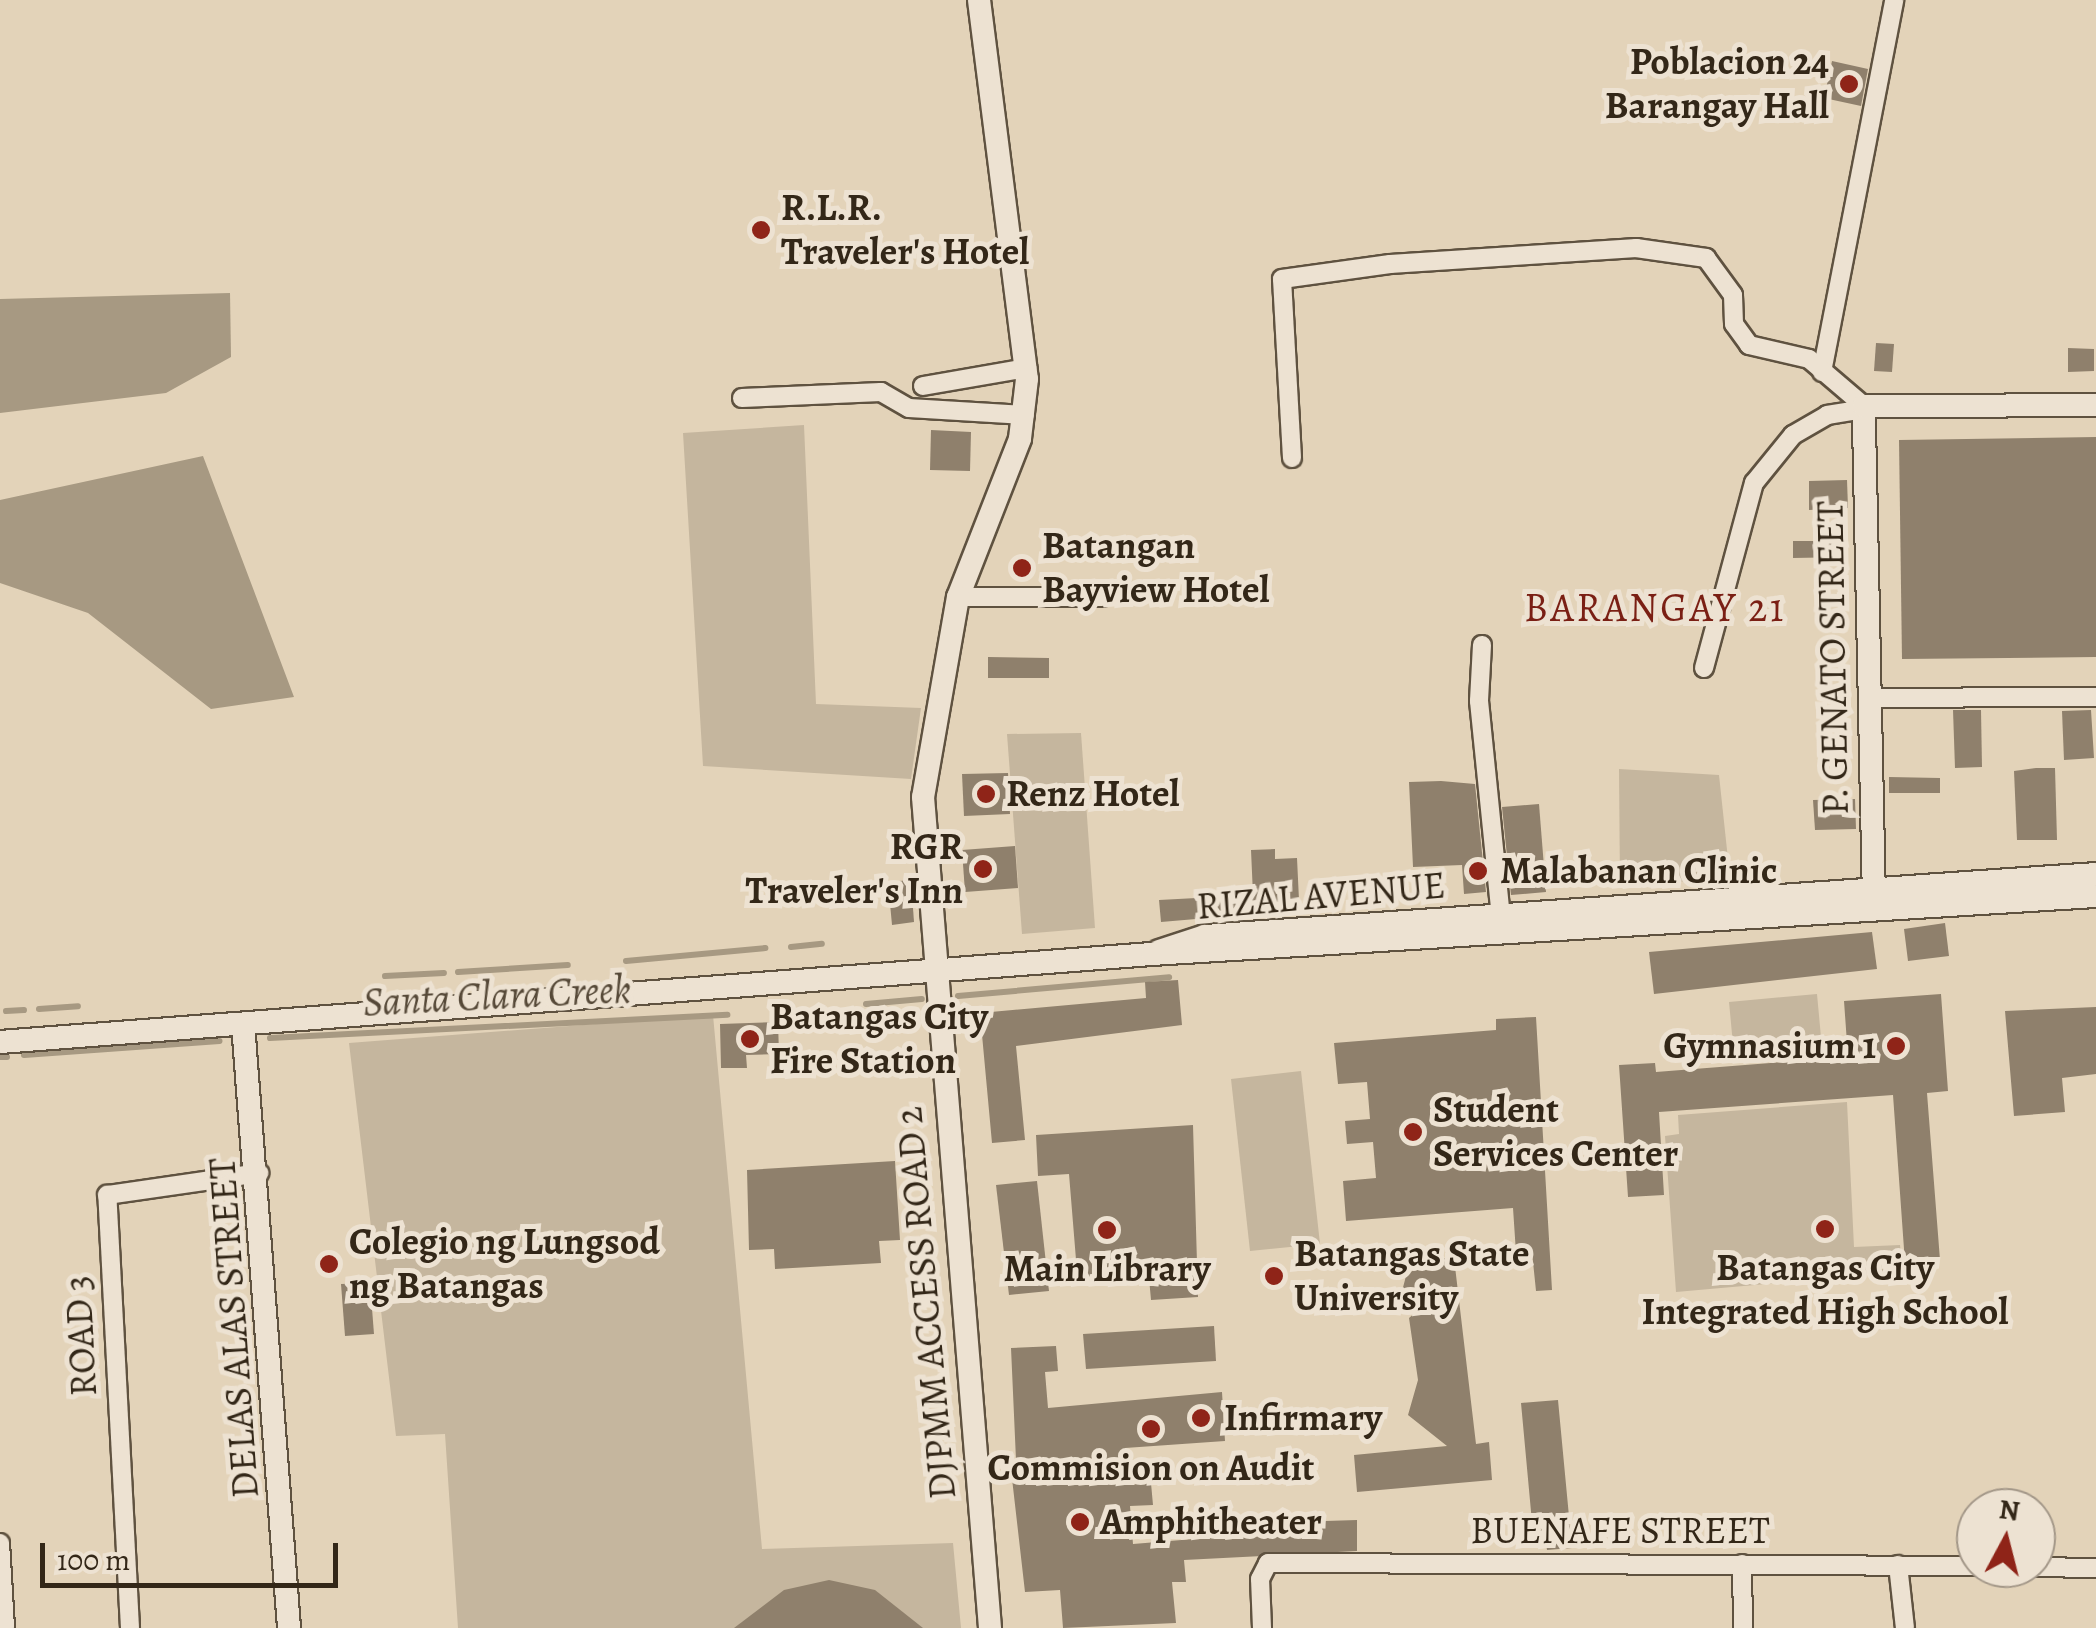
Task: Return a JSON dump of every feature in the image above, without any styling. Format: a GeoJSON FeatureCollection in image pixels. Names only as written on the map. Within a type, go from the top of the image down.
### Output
{"type":"FeatureCollection","features":[{"type":"Feature","properties":{"kind":"main road","name":"DJPMM ACCESS ROAD 2"},"geometry":{"type":"LineString","coordinates":[[980,0],[1027,368],[1025,415],[958,597],[924,797],[933,972],[990,1628]]}},
{"type":"Feature","properties":{"kind":"main road"},"geometry":{"type":"LineString","coordinates":[[1864,407],[2096,404]]}},
{"type":"Feature","properties":{"kind":"main road","name":"P. GENATO STREET"},"geometry":{"type":"LineString","coordinates":[[1864,407],[1874,898]]}},
{"type":"Feature","properties":{"kind":"main road","name":"RIZAL AVENUE"},"geometry":{"type":"LineString","coordinates":[[0,1042],[1152,954],[1205,936],[1502,927],[1874,898],[2096,874]]}},
{"type":"Feature","properties":{"kind":"main road","name":"RIZAL AVENUE"},"geometry":{"type":"LineString","coordinates":[[1874,898],[2096,896]]}},
{"type":"Feature","properties":{"kind":"main road","name":"DELAS ALAS STREET"},"geometry":{"type":"LineString","coordinates":[[243,1024],[259,1173],[289,1628]]}},
{"type":"Feature","properties":{"kind":"street"},"geometry":{"type":"LineString","coordinates":[[1822,372],[1894,0]]}},
{"type":"Feature","properties":{"kind":"street"},"geometry":{"type":"LineString","coordinates":[[1292,458],[1285,276],[1503,254],[1678,252],[1717,266],[1749,345],[1802,356],[1864,407]]}},
{"type":"Feature","properties":{"kind":"street"},"geometry":{"type":"LineString","coordinates":[[924,386],[1027,368]]}},
{"type":"Feature","properties":{"kind":"street"},"geometry":{"type":"LineString","coordinates":[[742,398],[881,392],[909,408],[1025,415]]}},
{"type":"Feature","properties":{"kind":"street"},"geometry":{"type":"LineString","coordinates":[[1704,668],[1754,483],[1792,435],[1827,415],[1864,407]]}},
{"type":"Feature","properties":{"kind":"street"},"geometry":{"type":"LineString","coordinates":[[958,597],[1102,597]]}},
{"type":"Feature","properties":{"kind":"street"},"geometry":{"type":"LineString","coordinates":[[1482,645],[1479,701],[1502,927]]}},
{"type":"Feature","properties":{"kind":"street"},"geometry":{"type":"LineString","coordinates":[[1868,698],[2096,697]]}},
{"type":"Feature","properties":{"kind":"street","name":"ROAD 3"},"geometry":{"type":"LineString","coordinates":[[130,1628],[107,1195],[259,1173]]}},
{"type":"Feature","properties":{"kind":"street"},"geometry":{"type":"LineString","coordinates":[[0,1543],[5,1628]]}},
{"type":"Feature","properties":{"kind":"street"},"geometry":{"type":"LineString","coordinates":[[1742,1564],[1744,1628]]}},
{"type":"Feature","properties":{"kind":"street"},"geometry":{"type":"LineString","coordinates":[[1898,1565],[1905,1628]]}},
{"type":"Feature","properties":{"kind":"street","name":"BUENAFE STREET"},"geometry":{"type":"LineString","coordinates":[[1262,1628],[1264,1566],[1956,1566]]}},
{"type":"Feature","properties":{"kind":"street"},"geometry":{"type":"LineString","coordinates":[[2056,1567],[2096,1568]]}},
{"type":"Feature","properties":{"kind":"shaded area"},"geometry":{"type":"Polygon","coordinates":[[[230,293],[231,357],[166,393],[0,413],[0,299],[230,293]]]}},
{"type":"Feature","properties":{"kind":"shaded area"},"geometry":{"type":"Polygon","coordinates":[[[804,425],[816,704],[921,708],[911,779],[703,766],[683,433],[804,425]]]}},
{"type":"Feature","properties":{"kind":"shaded area"},"geometry":{"type":"Polygon","coordinates":[[[203,456],[294,697],[211,709],[88,613],[0,583],[0,500],[203,456]]]}},
{"type":"Feature","properties":{"kind":"shaded area"},"geometry":{"type":"Polygon","coordinates":[[[1081,733],[1095,928],[1022,934],[1007,734],[1081,733]]]}},
{"type":"Feature","properties":{"kind":"shaded area"},"geometry":{"type":"Polygon","coordinates":[[[1619,769],[1719,775],[1730,878],[1620,886],[1619,769]]]}},
{"type":"Feature","properties":{"kind":"shaded area"},"geometry":{"type":"Polygon","coordinates":[[[1817,994],[1822,1048],[1734,1055],[1729,1002],[1817,994]]]}},
{"type":"Feature","properties":{"kind":"shaded area"},"geometry":{"type":"Polygon","coordinates":[[[713,1015],[762,1549],[953,1543],[961,1628],[458,1628],[445,1434],[396,1436],[349,1043],[713,1015]]]}},
{"type":"Feature","properties":{"kind":"shaded area"},"geometry":{"type":"Polygon","coordinates":[[[1301,1071],[1320,1244],[1250,1251],[1231,1079],[1301,1071]]]}},
{"type":"Feature","properties":{"kind":"shaded area"},"geometry":{"type":"Polygon","coordinates":[[[1847,1102],[1854,1247],[1900,1245],[1903,1272],[1676,1292],[1665,1136],[1679,1134],[1678,1115],[1847,1102]]]}},
{"type":"Feature","properties":{"kind":"building","name":"Poblacion 24 Barangay Hall"},"geometry":{"type":"Polygon","coordinates":[[[1832,61],[1868,69],[1861,106],[1824,98],[1832,61]]]}},
{"type":"Feature","properties":{"kind":"building"},"geometry":{"type":"Polygon","coordinates":[[[1876,343],[1894,344],[1892,372],[1874,371],[1876,343]]]}},
{"type":"Feature","properties":{"kind":"building"},"geometry":{"type":"Polygon","coordinates":[[[2068,348],[2094,349],[2094,371],[2068,372],[2068,348]]]}},
{"type":"Feature","properties":{"kind":"building"},"geometry":{"type":"Polygon","coordinates":[[[931,430],[971,432],[970,471],[930,470],[931,430]]]}},
{"type":"Feature","properties":{"kind":"building"},"geometry":{"type":"Polygon","coordinates":[[[2096,437],[2096,657],[1902,659],[1899,440],[2096,437]]]}},
{"type":"Feature","properties":{"kind":"building"},"geometry":{"type":"Polygon","coordinates":[[[1847,480],[1848,508],[1809,510],[1809,481],[1847,480]]]}},
{"type":"Feature","properties":{"kind":"building"},"geometry":{"type":"Polygon","coordinates":[[[1793,541],[1848,541],[1848,557],[1793,558],[1793,541]]]}},
{"type":"Feature","properties":{"kind":"building"},"geometry":{"type":"Polygon","coordinates":[[[988,657],[1049,658],[1049,678],[988,678],[988,657]]]}},
{"type":"Feature","properties":{"kind":"building"},"geometry":{"type":"Polygon","coordinates":[[[1953,710],[1981,710],[1982,767],[1955,768],[1953,710]]]}},
{"type":"Feature","properties":{"kind":"building"},"geometry":{"type":"Polygon","coordinates":[[[2091,710],[2094,758],[2064,760],[2062,711],[2091,710]]]}},
{"type":"Feature","properties":{"kind":"building"},"geometry":{"type":"Polygon","coordinates":[[[2055,768],[2057,840],[2017,840],[2014,771],[2055,768]]]}},
{"type":"Feature","properties":{"kind":"building","name":"Renz Hotel"},"geometry":{"type":"Polygon","coordinates":[[[1008,773],[1010,814],[964,816],[962,774],[1008,773]]]}},
{"type":"Feature","properties":{"kind":"building"},"geometry":{"type":"Polygon","coordinates":[[[1889,777],[1940,778],[1940,793],[1889,793],[1889,777]]]}},
{"type":"Feature","properties":{"kind":"building"},"geometry":{"type":"Polygon","coordinates":[[[1409,782],[1475,784],[1486,892],[1464,894],[1462,865],[1413,867],[1409,782]]]}},
{"type":"Feature","properties":{"kind":"building"},"geometry":{"type":"Polygon","coordinates":[[[1855,799],[1856,829],[1815,830],[1813,800],[1855,799]]]}},
{"type":"Feature","properties":{"kind":"building"},"geometry":{"type":"Polygon","coordinates":[[[1539,804],[1546,892],[1511,895],[1502,807],[1539,804]]]}},
{"type":"Feature","properties":{"kind":"building","name":"RGR Traveler's Inn"},"geometry":{"type":"Polygon","coordinates":[[[1015,846],[1018,888],[965,892],[962,850],[1015,846]]]}},
{"type":"Feature","properties":{"kind":"building"},"geometry":{"type":"Polygon","coordinates":[[[1275,849],[1275,859],[1297,858],[1299,900],[1277,902],[1278,912],[1161,922],[1159,900],[1253,895],[1251,850],[1275,849]]]}},
{"type":"Feature","properties":{"kind":"building"},"geometry":{"type":"Polygon","coordinates":[[[911,880],[914,922],[892,925],[888,882],[911,880]]]}},
{"type":"Feature","properties":{"kind":"building"},"geometry":{"type":"Polygon","coordinates":[[[1945,923],[1949,956],[1908,961],[1904,929],[1945,923]]]}},
{"type":"Feature","properties":{"kind":"building"},"geometry":{"type":"Polygon","coordinates":[[[1872,932],[1877,969],[1654,994],[1649,952],[1872,932]]]}},
{"type":"Feature","properties":{"kind":"building"},"geometry":{"type":"Polygon","coordinates":[[[1178,980],[1182,1025],[1016,1046],[1025,1140],[992,1143],[980,1013],[1146,998],[1145,982],[1178,980]]]}},
{"type":"Feature","properties":{"kind":"building"},"geometry":{"type":"Polygon","coordinates":[[[1941,994],[1948,1091],[1927,1093],[1940,1260],[1905,1263],[1893,1095],[1659,1112],[1664,1195],[1628,1197],[1619,1065],[1655,1063],[1656,1072],[1848,1057],[1844,1001],[1941,994]]]}},
{"type":"Feature","properties":{"kind":"building"},"geometry":{"type":"Polygon","coordinates":[[[2096,1007],[2096,1074],[2062,1078],[2065,1112],[2014,1116],[2005,1011],[2096,1007]]]}},
{"type":"Feature","properties":{"kind":"building"},"geometry":{"type":"Polygon","coordinates":[[[1536,1017],[1552,1290],[1536,1291],[1532,1252],[1516,1253],[1513,1208],[1346,1221],[1343,1181],[1376,1178],[1373,1142],[1347,1144],[1345,1121],[1370,1119],[1367,1082],[1338,1084],[1334,1043],[1496,1030],[1496,1019],[1536,1017]]]}},
{"type":"Feature","properties":{"kind":"building","name":"Batangas City Fire Station"},"geometry":{"type":"Polygon","coordinates":[[[778,1022],[779,1054],[746,1055],[747,1068],[721,1068],[720,1024],[778,1022]]]}},
{"type":"Feature","properties":{"kind":"building"},"geometry":{"type":"Polygon","coordinates":[[[1193,1125],[1198,1297],[1151,1300],[1149,1278],[1078,1284],[1069,1174],[1038,1176],[1036,1135],[1193,1125]]]}},
{"type":"Feature","properties":{"kind":"building"},"geometry":{"type":"Polygon","coordinates":[[[895,1161],[900,1240],[879,1241],[881,1263],[775,1269],[774,1249],[749,1250],[747,1170],[895,1161]]]}},
{"type":"Feature","properties":{"kind":"building"},"geometry":{"type":"Polygon","coordinates":[[[1037,1181],[1049,1291],[1009,1295],[996,1185],[1037,1181]]]}},
{"type":"Feature","properties":{"kind":"building"},"geometry":{"type":"Polygon","coordinates":[[[1428,1258],[1454,1258],[1476,1444],[1489,1442],[1492,1480],[1357,1492],[1354,1455],[1447,1446],[1408,1415],[1418,1380],[1409,1318],[1416,1312],[1401,1295],[1406,1276],[1428,1258]]]}},
{"type":"Feature","properties":{"kind":"building","name":"Colegio ng Lungsod ng Batangas"},"geometry":{"type":"Polygon","coordinates":[[[370,1283],[374,1334],[345,1336],[341,1284],[370,1283]]]}},
{"type":"Feature","properties":{"kind":"building"},"geometry":{"type":"Polygon","coordinates":[[[1214,1326],[1216,1361],[1086,1369],[1083,1334],[1214,1326]]]}},
{"type":"Feature","properties":{"kind":"building"},"geometry":{"type":"Polygon","coordinates":[[[1056,1346],[1058,1371],[1045,1372],[1048,1408],[1222,1392],[1225,1441],[1125,1448],[1127,1485],[1151,1483],[1153,1505],[1130,1506],[1133,1544],[1206,1538],[1204,1525],[1357,1520],[1357,1551],[1184,1560],[1186,1582],[1172,1582],[1176,1623],[1063,1628],[1060,1590],[1025,1592],[1010,1461],[1016,1460],[1011,1348],[1056,1346]]]}},
{"type":"Feature","properties":{"kind":"building"},"geometry":{"type":"Polygon","coordinates":[[[1558,1400],[1572,1548],[1547,1550],[1546,1543],[1534,1544],[1521,1403],[1558,1400]]]}},
{"type":"Feature","properties":{"kind":"building"},"geometry":{"type":"Polygon","coordinates":[[[829,1580],[875,1590],[923,1628],[734,1628],[784,1590],[829,1580]]]}},
{"type":"Feature","properties":{"kind":"waterway"},"geometry":{"type":"LineString","coordinates":[[791,947],[822,944]]}},
{"type":"Feature","properties":{"kind":"waterway"},"geometry":{"type":"LineString","coordinates":[[626,961],[765,948]]}},
{"type":"Feature","properties":{"kind":"waterway"},"geometry":{"type":"LineString","coordinates":[[458,972],[568,965]]}},
{"type":"Feature","properties":{"kind":"waterway"},"geometry":{"type":"LineString","coordinates":[[385,976],[444,973]]}},
{"type":"Feature","properties":{"kind":"waterway","name":"Santa Clara Creek"},"geometry":{"type":"LineString","coordinates":[[958,996],[1169,977]]}},
{"type":"Feature","properties":{"kind":"waterway","name":"Santa Clara Creek"},"geometry":{"type":"LineString","coordinates":[[866,1004],[922,999]]}},
{"type":"Feature","properties":{"kind":"waterway"},"geometry":{"type":"LineString","coordinates":[[39,1009],[78,1006]]}},
{"type":"Feature","properties":{"kind":"waterway"},"geometry":{"type":"LineString","coordinates":[[6,1011],[24,1010]]}},
{"type":"Feature","properties":{"kind":"waterway","name":"Santa Clara Creek"},"geometry":{"type":"LineString","coordinates":[[270,1038],[727,1015]]}},
{"type":"Feature","properties":{"kind":"waterway","name":"Santa Clara Creek"},"geometry":{"type":"LineString","coordinates":[[24,1055],[219,1041]]}},
{"type":"Feature","properties":{"kind":"waterway","name":"Santa Clara Creek"},"geometry":{"type":"LineString","coordinates":[[0,1057],[7,1057]]}},
{"type":"Feature","properties":{"kind":"place","name":"Poblacion 24 Barangay Hall"},"geometry":{"type":"Point","coordinates":[1849,84]}},
{"type":"Feature","properties":{"kind":"place","name":"R.L.R. Traveler's Hotel"},"geometry":{"type":"Point","coordinates":[761,230]}},
{"type":"Feature","properties":{"kind":"place","name":"Batangan Bayview Hotel"},"geometry":{"type":"Point","coordinates":[1022,568]}},
{"type":"Feature","properties":{"kind":"place","name":"Renz Hotel"},"geometry":{"type":"Point","coordinates":[986,794]}},
{"type":"Feature","properties":{"kind":"place","name":"RGR Traveler's Inn"},"geometry":{"type":"Point","coordinates":[983,869]}},
{"type":"Feature","properties":{"kind":"place","name":"Malabanan Clinic"},"geometry":{"type":"Point","coordinates":[1478,871]}},
{"type":"Feature","properties":{"kind":"place","name":"Batangas City Fire Station"},"geometry":{"type":"Point","coordinates":[750,1039]}},
{"type":"Feature","properties":{"kind":"place","name":"Gymnasium 1"},"geometry":{"type":"Point","coordinates":[1896,1046]}},
{"type":"Feature","properties":{"kind":"place","name":"Student Services Center"},"geometry":{"type":"Point","coordinates":[1413,1132]}},
{"type":"Feature","properties":{"kind":"place","name":"Batangas City Integrated High School"},"geometry":{"type":"Point","coordinates":[1825,1229]}},
{"type":"Feature","properties":{"kind":"place","name":"Main Library"},"geometry":{"type":"Point","coordinates":[1107,1230]}},
{"type":"Feature","properties":{"kind":"place","name":"Colegio ng Lungsod ng Batangas"},"geometry":{"type":"Point","coordinates":[329,1264]}},
{"type":"Feature","properties":{"kind":"place","name":"Batangas State University"},"geometry":{"type":"Point","coordinates":[1274,1276]}},
{"type":"Feature","properties":{"kind":"place","name":"Infirmary"},"geometry":{"type":"Point","coordinates":[1201,1418]}},
{"type":"Feature","properties":{"kind":"place","name":"Commision on Audit"},"geometry":{"type":"Point","coordinates":[1151,1429]}},
{"type":"Feature","properties":{"kind":"place","name":"Amphitheater"},"geometry":{"type":"Point","coordinates":[1080,1522]}},
{"type":"Feature","properties":{"kind":"district","name":"BARANGAY 21"},"geometry":{"type":"Point","coordinates":[1655,608]}}]}
